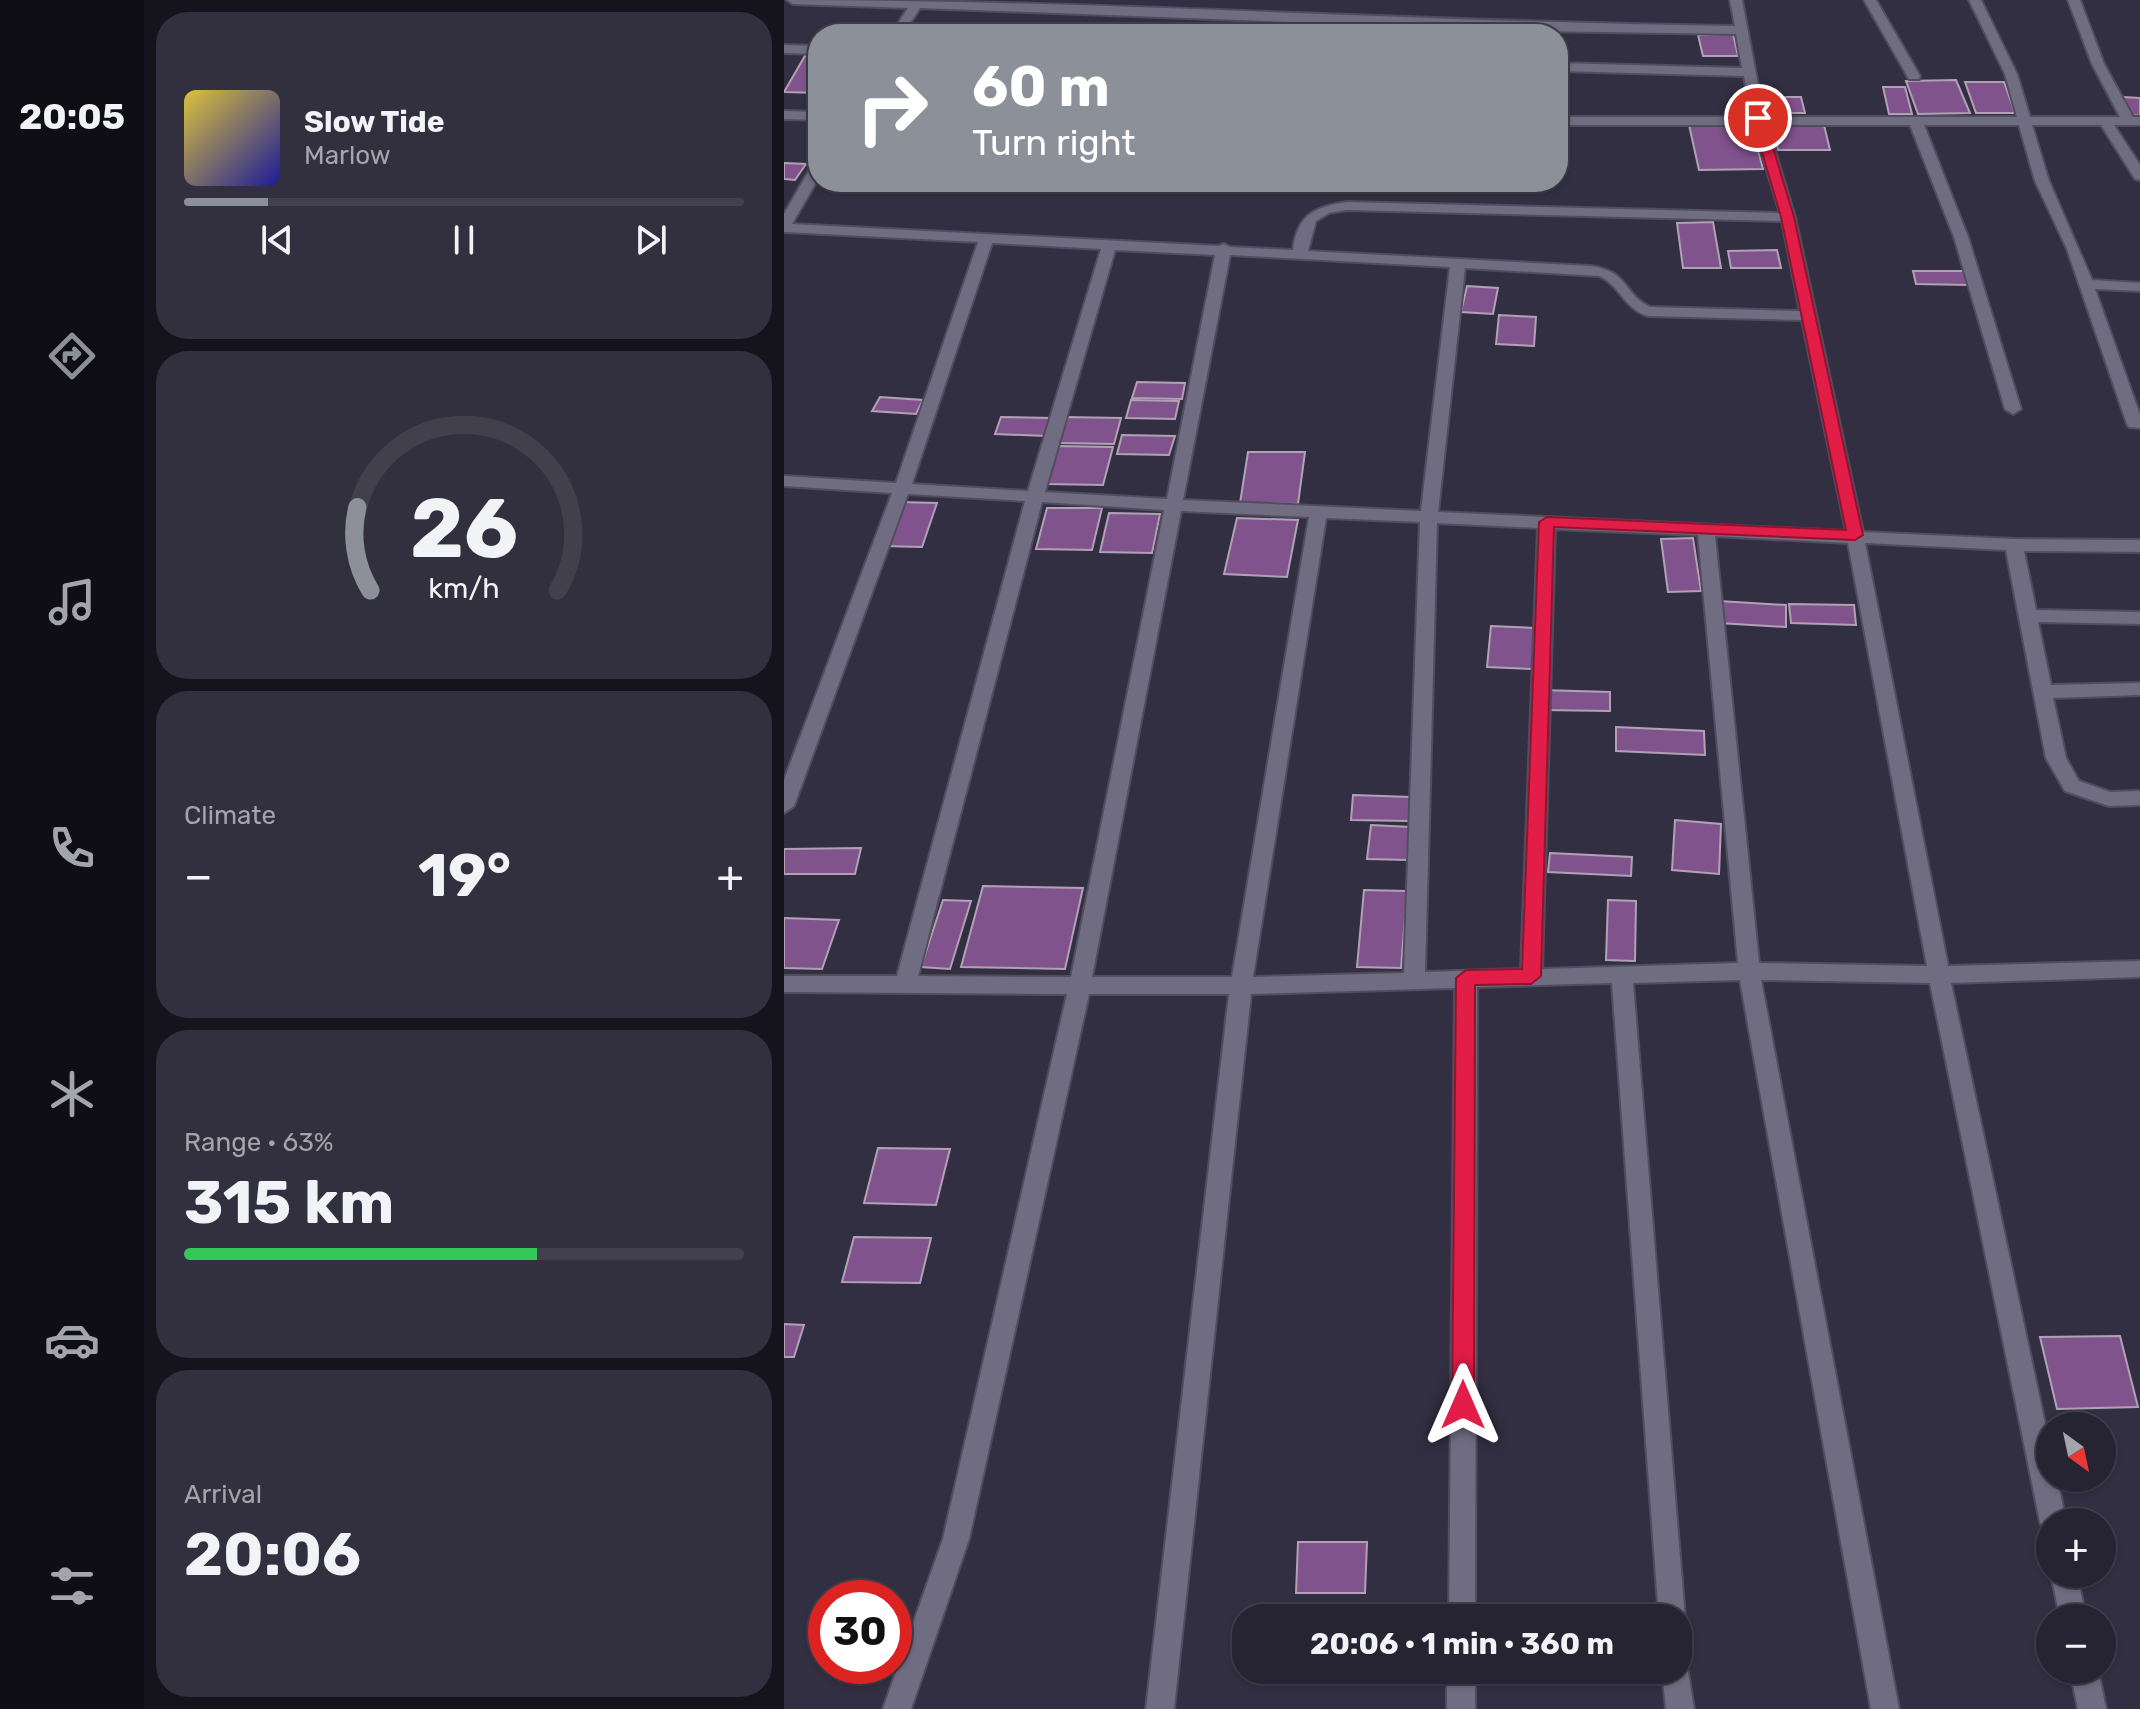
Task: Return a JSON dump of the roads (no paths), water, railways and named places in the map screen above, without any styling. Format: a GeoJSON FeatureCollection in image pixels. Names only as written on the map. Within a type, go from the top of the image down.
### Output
{"type":"FeatureCollection","features":[{"type":"Feature","properties":{"kind":"street"},"geometry":{"type":"LineString","coordinates":[[793,0],[917,2],[1458,24]]}},
{"type":"Feature","properties":{"kind":"street"},"geometry":{"type":"LineString","coordinates":[[1736,0],[1758,118],[1788,217],[1855,535],[1939,975],[2050,1508]]}},
{"type":"Feature","properties":{"kind":"street"},"geometry":{"type":"LineString","coordinates":[[1870,0],[1914,76]]}},
{"type":"Feature","properties":{"kind":"street"},"geometry":{"type":"LineString","coordinates":[[1975,0],[2011,74],[2042,181],[2087,284],[2135,424]]}},
{"type":"Feature","properties":{"kind":"street"},"geometry":{"type":"LineString","coordinates":[[2074,0],[2098,64],[2134,121]]}},
{"type":"Feature","properties":{"kind":"street"},"geometry":{"type":"LineString","coordinates":[[903,24],[917,2]]}},
{"type":"Feature","properties":{"kind":"street"},"geometry":{"type":"LineString","coordinates":[[1568,28],[1742,30]]}},
{"type":"Feature","properties":{"kind":"street"},"geometry":{"type":"LineString","coordinates":[[784,49],[808,50]]}},
{"type":"Feature","properties":{"kind":"street"},"geometry":{"type":"LineString","coordinates":[[1568,67],[1750,72]]}},
{"type":"Feature","properties":{"kind":"street"},"geometry":{"type":"LineString","coordinates":[[784,115],[808,116]]}},
{"type":"Feature","properties":{"kind":"street"},"geometry":{"type":"LineString","coordinates":[[1568,121],[1758,118],[2134,121]]}},
{"type":"Feature","properties":{"kind":"street"},"geometry":{"type":"LineString","coordinates":[[1915,120],[1961,237],[2013,409]]}},
{"type":"Feature","properties":{"kind":"street"},"geometry":{"type":"LineString","coordinates":[[2104,120],[2140,176]]}},
{"type":"Feature","properties":{"kind":"street"},"geometry":{"type":"LineString","coordinates":[[808,185],[784,227],[1224,248],[1603,273],[1616,280],[1631,305],[1648,311],[1809,316]]}},
{"type":"Feature","properties":{"kind":"street"},"geometry":{"type":"LineString","coordinates":[[1300,253],[1302,231],[1308,218],[1323,209],[1347,206],[1788,217]]}},
{"type":"Feature","properties":{"kind":"street"},"geometry":{"type":"LineString","coordinates":[[784,806],[902,488],[987,238]]}},
{"type":"Feature","properties":{"kind":"street"},"geometry":{"type":"LineString","coordinates":[[905,984],[1035,497],[1110,243]]}},
{"type":"Feature","properties":{"kind":"street"},"geometry":{"type":"LineString","coordinates":[[897,1709],[956,1539],[1080,985],[1224,248]]}},
{"type":"Feature","properties":{"kind":"street"},"geometry":{"type":"LineString","coordinates":[[1414,980],[1429,517],[1458,264]]}},
{"type":"Feature","properties":{"kind":"street"},"geometry":{"type":"LineString","coordinates":[[2087,284],[2140,287]]}},
{"type":"Feature","properties":{"kind":"street"},"geometry":{"type":"LineString","coordinates":[[784,481],[1318,512],[1855,535],[2014,545],[2140,546]]}},
{"type":"Feature","properties":{"kind":"street"},"geometry":{"type":"LineString","coordinates":[[1160,1709],[1241,986],[1318,512]]}},
{"type":"Feature","properties":{"kind":"street"},"geometry":{"type":"LineString","coordinates":[[1531,976],[1547,522]]}},
{"type":"Feature","properties":{"kind":"street"},"geometry":{"type":"LineString","coordinates":[[1706,529],[1749,971],[1885,1709]]}},
{"type":"Feature","properties":{"kind":"street"},"geometry":{"type":"LineString","coordinates":[[2014,545],[2056,758],[2072,786],[2109,799],[2140,798]]}},
{"type":"Feature","properties":{"kind":"street"},"geometry":{"type":"LineString","coordinates":[[2027,616],[2140,618]]}},
{"type":"Feature","properties":{"kind":"street"},"geometry":{"type":"LineString","coordinates":[[2043,692],[2140,689]]}},
{"type":"Feature","properties":{"kind":"street"},"geometry":{"type":"LineString","coordinates":[[784,984],[1241,986],[1749,971],[1939,975],[2140,969]]}},
{"type":"Feature","properties":{"kind":"street"},"geometry":{"type":"LineString","coordinates":[[1622,974],[1671,1604]]}},
{"type":"Feature","properties":{"kind":"street"},"geometry":{"type":"LineString","coordinates":[[1462,1604],[1466,978]]}},
{"type":"Feature","properties":{"kind":"street"},"geometry":{"type":"LineString","coordinates":[[1461,1684],[1461,1709]]}},
{"type":"Feature","properties":{"kind":"street"},"geometry":{"type":"LineString","coordinates":[[1677,1684],[1680,1709]]}},
{"type":"Feature","properties":{"kind":"street"},"geometry":{"type":"LineString","coordinates":[[2087,1684],[2092,1709]]}}]}
